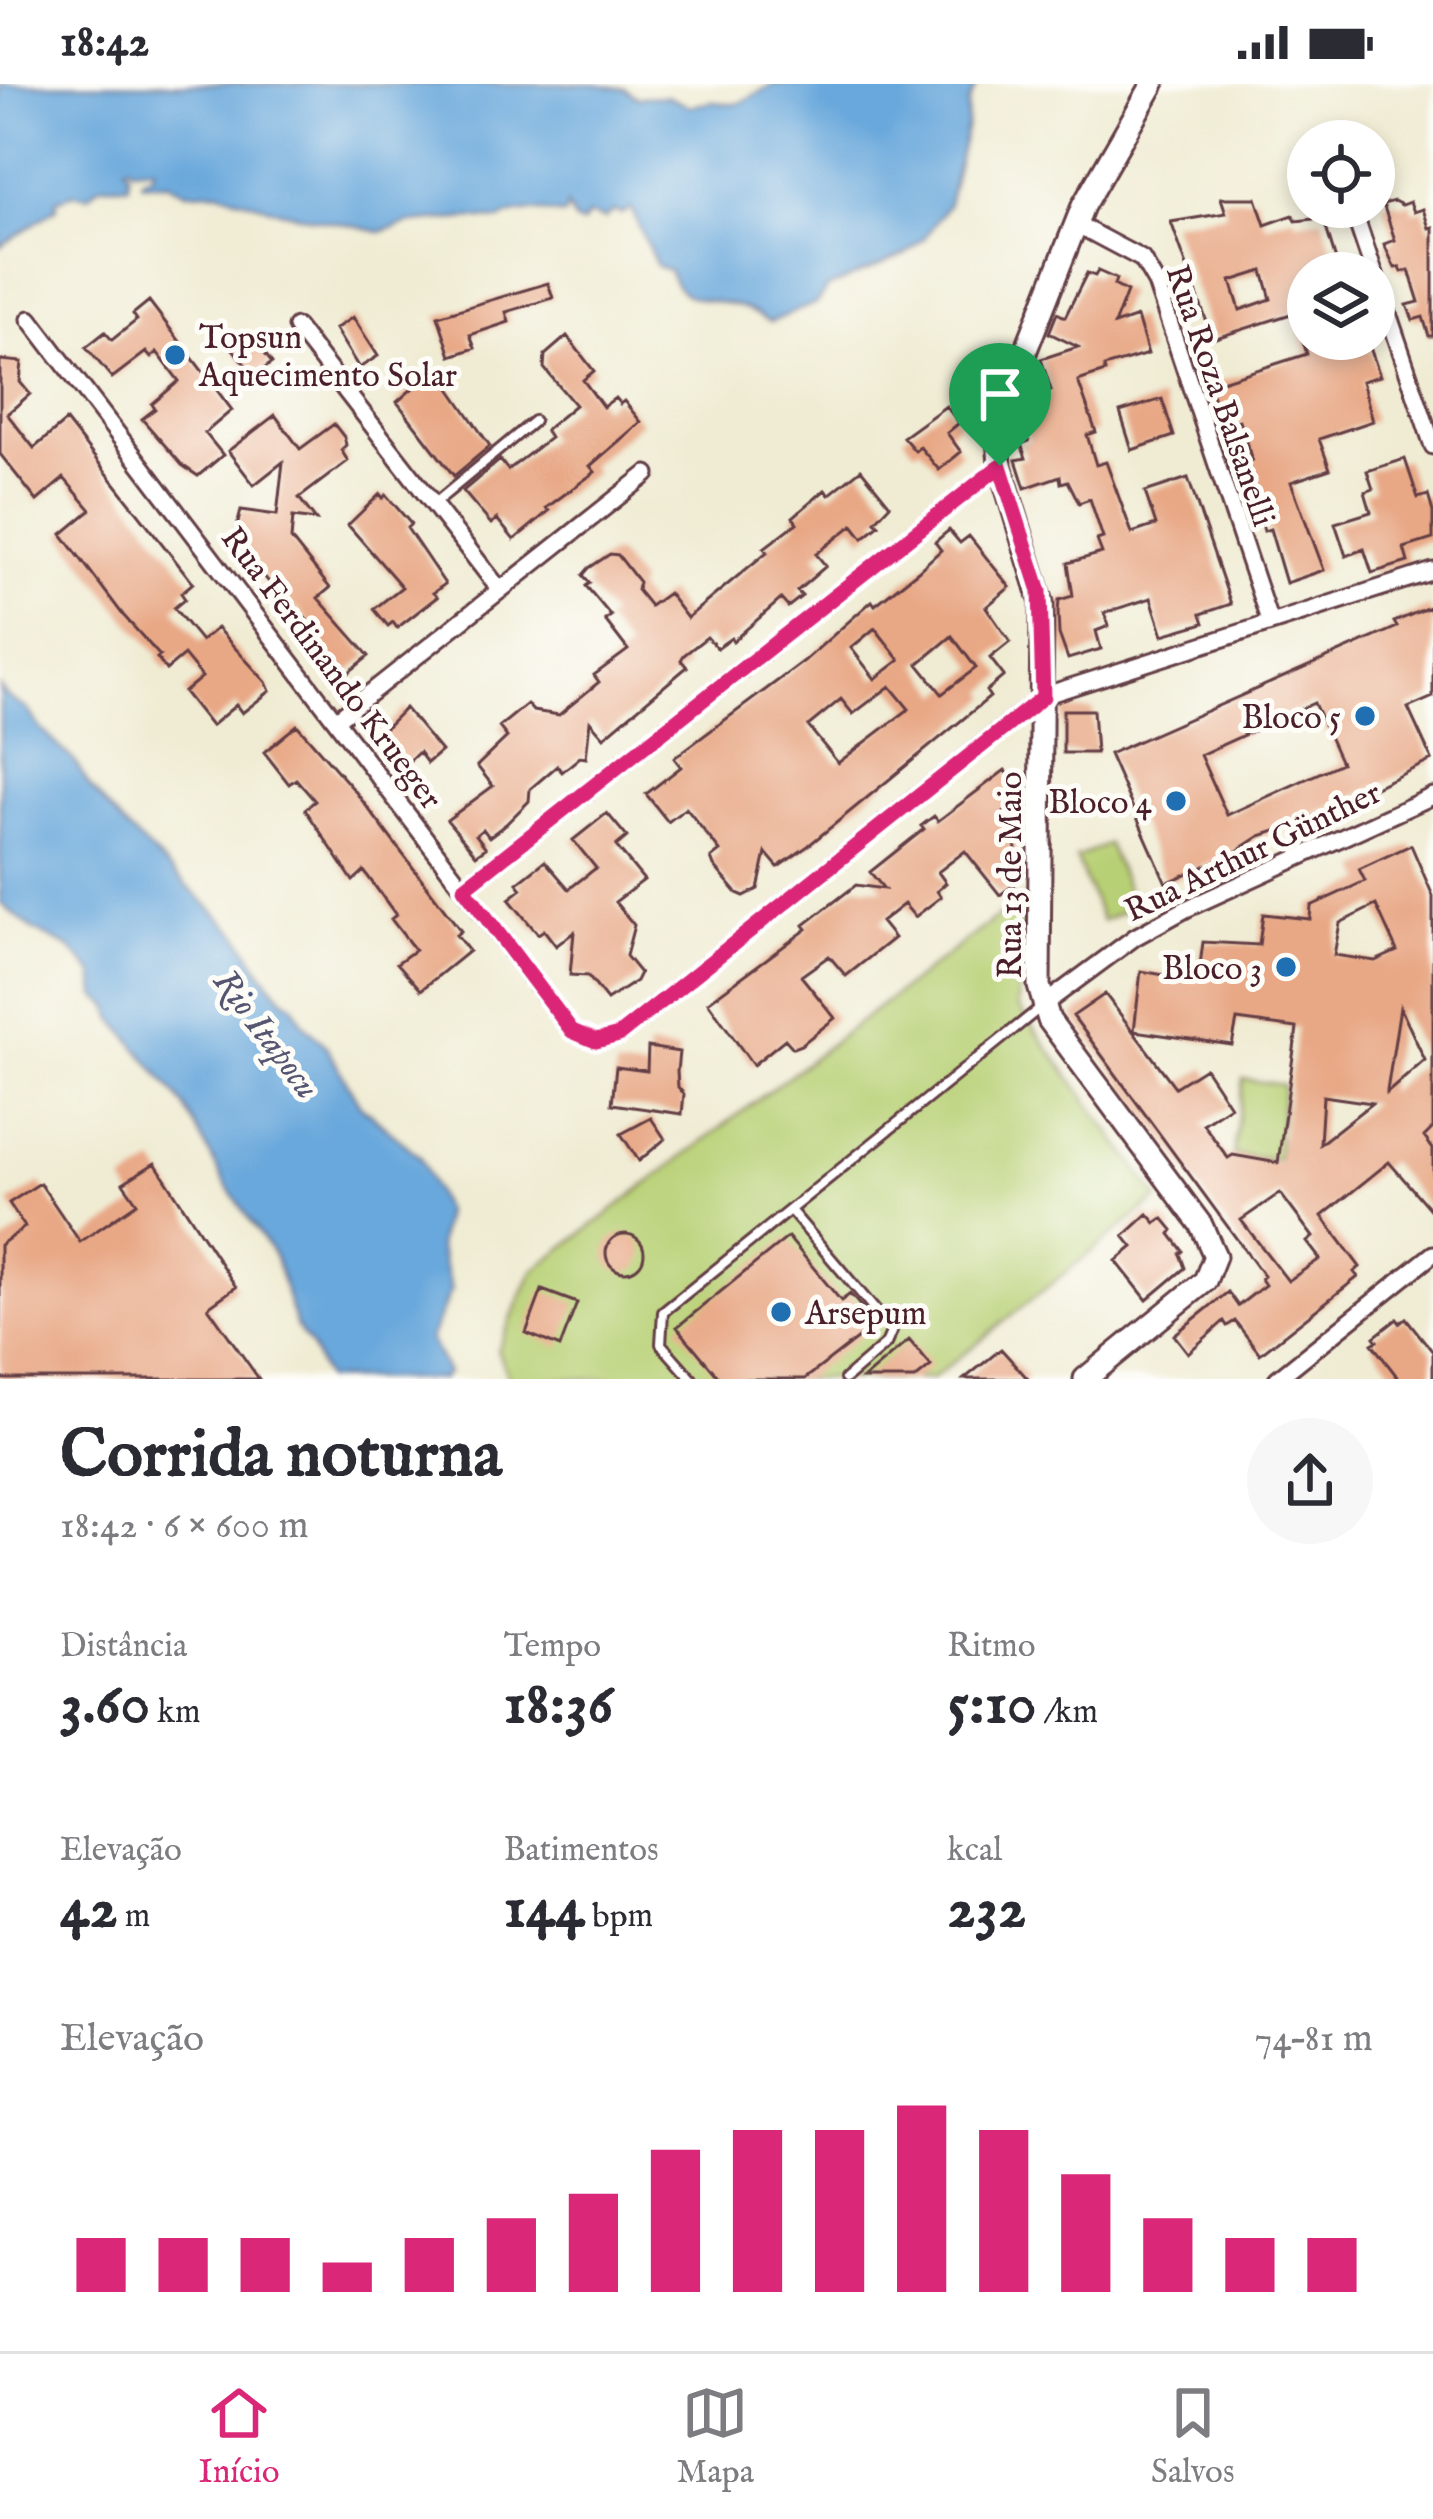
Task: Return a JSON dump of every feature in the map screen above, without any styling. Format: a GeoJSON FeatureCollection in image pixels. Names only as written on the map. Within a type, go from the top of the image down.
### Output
{"type":"FeatureCollection","features":[{"type":"Feature","properties":{"kind":"main road","name":"Rua 13 de Maio"},"geometry":{"type":"LineString","coordinates":[[1085,1379],[1205,1281],[1215,1256],[1202,1225],[1049,1020],[1043,1005],[1040,591],[995,437],[999,411],[1076,224],[1153,84]]}},
{"type":"Feature","properties":{"kind":"street","name":"Rua Roza Balsanelli"},"geometry":{"type":"LineString","coordinates":[[1076,224],[1142,259],[1156,283],[1270,623]]}},
{"type":"Feature","properties":{"kind":"street"},"geometry":{"type":"LineString","coordinates":[[1359,228],[1433,446]]}},
{"type":"Feature","properties":{"kind":"street","name":"Rua Ferdinando Krueger"},"geometry":{"type":"LineString","coordinates":[[30,319],[572,1031],[596,1041],[619,1035],[1043,697]]}},
{"type":"Feature","properties":{"kind":"street"},"geometry":{"type":"LineString","coordinates":[[296,327],[500,590]]}},
{"type":"Feature","properties":{"kind":"street"},"geometry":{"type":"LineString","coordinates":[[464,888],[1000,466]]}},
{"type":"Feature","properties":{"kind":"street"},"geometry":{"type":"LineString","coordinates":[[336,720],[647,474]]}},
{"type":"Feature","properties":{"kind":"street"},"geometry":{"type":"LineString","coordinates":[[1043,697],[1433,571]]}},
{"type":"Feature","properties":{"kind":"street","name":"Rua Arthur Günther"},"geometry":{"type":"LineString","coordinates":[[1043,1005],[1135,937],[1186,909],[1433,796]]}},
{"type":"Feature","properties":{"kind":"street"},"geometry":{"type":"LineString","coordinates":[[1277,1379],[1433,1254]]}},
{"type":"Feature","properties":{"kind":"lane"},"geometry":{"type":"LineString","coordinates":[[434,503],[534,421]]}},
{"type":"Feature","properties":{"kind":"lane"},"geometry":{"type":"LineString","coordinates":[[692,1379],[661,1344],[663,1312],[1043,1005]]}},
{"type":"Feature","properties":{"kind":"lane"},"geometry":{"type":"LineString","coordinates":[[790,1210],[892,1330],[886,1343],[845,1379]]}},
{"type":"Feature","properties":{"kind":"green space"},"geometry":{"type":"Polygon","coordinates":[[[1108,844],[1134,906],[1102,921],[1076,858],[1108,844]]]}},
{"type":"Feature","properties":{"kind":"green space","name":"Arsepum"},"geometry":{"type":"Polygon","coordinates":[[[1022,898],[1018,1007],[1159,1198],[932,1379],[509,1379],[497,1350],[533,1271],[1022,898]]]}},
{"type":"Feature","properties":{"kind":"green space"},"geometry":{"type":"Polygon","coordinates":[[[1243,1079],[1283,1085],[1277,1160],[1233,1154],[1243,1079]]]}},
{"type":"Feature","properties":{"kind":"water"},"geometry":{"type":"Polygon","coordinates":[[[0,84],[594,84],[626,89],[637,97],[667,96],[689,106],[737,104],[775,84],[977,84],[968,104],[948,204],[925,237],[906,254],[827,288],[816,303],[770,322],[732,304],[699,299],[680,290],[669,270],[657,266],[631,209],[621,214],[614,211],[605,219],[589,215],[582,224],[567,206],[564,215],[524,212],[500,220],[410,223],[380,232],[284,212],[217,191],[186,192],[168,183],[142,183],[154,167],[133,169],[129,165],[125,166],[128,185],[101,185],[88,196],[73,194],[57,200],[57,208],[0,247],[0,84]]]}},
{"type":"Feature","properties":{"kind":"water","name":"Rio Itapocu"},"geometry":{"type":"Polygon","coordinates":[[[0,687],[75,762],[122,824],[238,934],[262,973],[326,1046],[360,1105],[420,1157],[444,1212],[438,1247],[451,1290],[430,1339],[447,1373],[442,1379],[325,1379],[296,1326],[275,1257],[225,1183],[184,1105],[113,1018],[110,1006],[96,996],[94,974],[70,948],[32,929],[0,903],[0,687]]]}},
{"type":"Feature","properties":{"kind":"building"},"geometry":{"type":"Polygon","coordinates":[[[1221,198],[1256,198],[1265,225],[1287,217],[1287,228],[1326,228],[1334,252],[1287,252],[1287,315],[1213,339],[1171,222],[1226,213],[1221,198]],[[1263,271],[1231,281],[1240,310],[1271,299],[1263,271]]]}},
{"type":"Feature","properties":{"kind":"building"},"geometry":{"type":"Polygon","coordinates":[[[1395,202],[1410,202],[1414,212],[1423,209],[1429,228],[1433,227],[1433,336],[1423,317],[1413,320],[1407,305],[1419,302],[1409,270],[1395,268],[1395,252],[1388,252],[1384,244],[1395,240],[1391,228],[1395,228],[1395,202]]]}},
{"type":"Feature","properties":{"kind":"building"},"geometry":{"type":"Polygon","coordinates":[[[1098,271],[1116,279],[1114,285],[1127,292],[1114,325],[1137,317],[1148,354],[1104,367],[1105,372],[1078,381],[1096,432],[1087,435],[1096,465],[1106,462],[1132,533],[1156,525],[1145,492],[1188,478],[1231,604],[1201,614],[1204,623],[1163,635],[1151,598],[1104,613],[1109,626],[1096,631],[1101,649],[1068,659],[1059,634],[1058,612],[1059,600],[1073,596],[1068,563],[1102,553],[1097,540],[1103,538],[1090,499],[1079,503],[1068,481],[1061,483],[1060,476],[1025,488],[1016,460],[1026,458],[1021,444],[1029,441],[1023,398],[1051,390],[1041,359],[1078,347],[1049,333],[1057,313],[1065,317],[1087,273],[1095,276],[1098,271]]]}},
{"type":"Feature","properties":{"kind":"building"},"geometry":{"type":"Polygon","coordinates":[[[548,283],[553,298],[506,312],[509,322],[470,335],[475,348],[451,356],[438,316],[548,283]]]}},
{"type":"Feature","properties":{"kind":"building"},"geometry":{"type":"Polygon","coordinates":[[[149,301],[232,410],[205,433],[223,455],[198,476],[182,465],[142,419],[179,381],[157,352],[151,358],[146,352],[112,378],[86,347],[105,332],[112,340],[137,320],[133,314],[149,301]]]}},
{"type":"Feature","properties":{"kind":"building"},"geometry":{"type":"Polygon","coordinates":[[[353,317],[378,356],[359,368],[335,329],[353,317]]]}},
{"type":"Feature","properties":{"kind":"building"},"geometry":{"type":"Polygon","coordinates":[[[248,332],[272,363],[254,376],[229,344],[248,332]]]}},
{"type":"Feature","properties":{"kind":"building"},"geometry":{"type":"Polygon","coordinates":[[[567,336],[594,371],[583,380],[603,407],[615,398],[620,404],[624,401],[641,422],[590,466],[595,472],[546,508],[549,511],[514,540],[497,519],[491,524],[463,491],[500,460],[508,470],[550,438],[545,430],[575,405],[544,368],[545,355],[567,336]]]}},
{"type":"Feature","properties":{"kind":"building"},"geometry":{"type":"Polygon","coordinates":[[[0,360],[22,362],[20,382],[30,394],[7,414],[34,448],[66,421],[193,583],[174,608],[201,641],[217,628],[266,682],[270,691],[242,713],[236,705],[211,726],[184,692],[202,677],[184,655],[166,670],[160,656],[62,534],[91,510],[64,478],[37,501],[0,454],[0,360]]]}},
{"type":"Feature","properties":{"kind":"building"},"geometry":{"type":"Polygon","coordinates":[[[1288,360],[1374,360],[1380,376],[1362,381],[1373,421],[1319,439],[1330,469],[1291,482],[1324,570],[1286,583],[1270,529],[1264,531],[1259,514],[1263,513],[1247,462],[1252,460],[1239,420],[1229,423],[1224,407],[1217,409],[1209,385],[1288,360]]]}},
{"type":"Feature","properties":{"kind":"building"},"geometry":{"type":"Polygon","coordinates":[[[440,374],[490,446],[454,476],[397,402],[422,380],[440,374]]]}},
{"type":"Feature","properties":{"kind":"building"},"geometry":{"type":"Polygon","coordinates":[[[1162,399],[1174,436],[1132,450],[1120,412],[1162,399]]]}},
{"type":"Feature","properties":{"kind":"building"},"geometry":{"type":"Polygon","coordinates":[[[946,406],[959,423],[947,433],[961,452],[939,470],[920,447],[915,451],[903,437],[946,406]]]}},
{"type":"Feature","properties":{"kind":"building"},"geometry":{"type":"Polygon","coordinates":[[[275,415],[300,449],[334,424],[344,437],[346,445],[341,450],[348,461],[299,498],[316,520],[293,517],[291,539],[330,588],[318,598],[369,656],[343,677],[335,667],[331,670],[309,640],[317,632],[296,607],[292,610],[234,540],[241,510],[277,515],[283,462],[254,485],[228,451],[275,415]]]}},
{"type":"Feature","properties":{"kind":"building"},"geometry":{"type":"Polygon","coordinates":[[[1405,459],[1418,498],[1428,495],[1433,539],[1404,548],[1408,562],[1372,573],[1364,549],[1346,556],[1335,523],[1371,512],[1365,492],[1373,489],[1367,471],[1405,459]]]}},
{"type":"Feature","properties":{"kind":"building"},"geometry":{"type":"Polygon","coordinates":[[[861,469],[890,505],[875,521],[879,525],[863,538],[853,525],[816,554],[826,566],[797,591],[802,596],[788,607],[781,599],[733,641],[717,648],[707,637],[684,655],[681,660],[687,667],[604,737],[590,721],[586,758],[580,757],[562,772],[557,766],[530,789],[529,801],[506,824],[489,837],[483,829],[476,835],[486,848],[476,855],[447,820],[493,786],[477,766],[507,737],[499,727],[527,704],[533,711],[559,715],[599,682],[594,675],[628,650],[605,620],[611,616],[586,586],[590,583],[583,575],[589,568],[610,554],[618,555],[650,606],[668,593],[687,618],[767,552],[764,548],[797,523],[793,517],[825,490],[829,495],[861,469]]]}},
{"type":"Feature","properties":{"kind":"building"},"geometry":{"type":"Polygon","coordinates":[[[380,494],[411,524],[407,528],[445,584],[433,593],[437,597],[397,628],[393,622],[388,626],[374,609],[402,587],[348,525],[380,494]]]}},
{"type":"Feature","properties":{"kind":"building"},"geometry":{"type":"Polygon","coordinates":[[[949,530],[960,543],[969,536],[1010,587],[986,607],[1010,642],[990,658],[1004,676],[986,691],[990,697],[808,846],[778,867],[766,853],[758,889],[744,896],[737,893],[714,866],[711,858],[720,851],[686,808],[668,822],[646,794],[681,767],[674,758],[804,661],[872,601],[875,605],[918,571],[941,550],[935,542],[949,530]],[[875,628],[851,648],[875,679],[900,660],[875,628]],[[952,636],[918,664],[942,694],[976,668],[952,636]],[[890,686],[853,714],[841,699],[808,726],[838,763],[909,709],[890,686]]]}},
{"type":"Feature","properties":{"kind":"building"},"geometry":{"type":"Polygon","coordinates":[[[1429,607],[1433,617],[1433,697],[1408,708],[1432,760],[1166,883],[1109,754],[1397,627],[1394,622],[1429,607]],[[1314,703],[1200,755],[1227,815],[1341,763],[1314,703]]]}},
{"type":"Feature","properties":{"kind":"building"},"geometry":{"type":"Polygon","coordinates":[[[405,708],[441,751],[427,763],[419,752],[406,764],[381,732],[405,708]]]}},
{"type":"Feature","properties":{"kind":"building"},"geometry":{"type":"Polygon","coordinates":[[[1063,710],[1093,710],[1096,753],[1063,753],[1063,710]]]}},
{"type":"Feature","properties":{"kind":"building"},"geometry":{"type":"Polygon","coordinates":[[[297,725],[355,791],[461,931],[456,935],[469,951],[421,990],[397,963],[415,950],[391,919],[396,915],[364,871],[353,881],[305,809],[315,801],[296,779],[289,784],[264,752],[297,725]]]}},
{"type":"Feature","properties":{"kind":"building"},"geometry":{"type":"Polygon","coordinates":[[[1005,770],[1014,781],[1015,793],[1026,794],[1000,816],[1016,836],[1015,884],[1000,895],[965,851],[938,872],[946,883],[937,891],[941,897],[915,917],[904,904],[881,922],[894,938],[846,976],[829,956],[801,976],[835,1018],[801,1045],[793,1048],[785,1039],[753,1065],[708,1002],[807,929],[804,925],[856,885],[884,889],[870,872],[934,816],[938,821],[1005,770]]]}},
{"type":"Feature","properties":{"kind":"building"},"geometry":{"type":"Polygon","coordinates":[[[607,813],[627,837],[616,846],[644,880],[615,902],[634,925],[626,956],[640,973],[636,981],[607,1000],[588,976],[570,975],[574,932],[556,946],[544,930],[538,934],[509,899],[522,889],[517,883],[545,861],[569,889],[596,868],[573,840],[607,813]]]}},
{"type":"Feature","properties":{"kind":"building"},"geometry":{"type":"Polygon","coordinates":[[[1411,845],[1433,896],[1433,1128],[1424,1137],[1433,1149],[1433,1213],[1389,1162],[1322,1216],[1360,1267],[1354,1272],[1358,1277],[1260,1354],[1235,1321],[1227,1326],[1224,1321],[1188,1353],[1174,1335],[1228,1292],[1238,1306],[1265,1285],[1264,1276],[1073,1016],[1105,994],[1175,1087],[1205,1068],[1230,1106],[1203,1124],[1228,1158],[1278,1163],[1297,1028],[1237,1020],[1232,1045],[1134,1031],[1141,971],[1198,981],[1203,942],[1259,945],[1263,914],[1310,919],[1311,906],[1365,881],[1359,869],[1411,845]],[[1376,905],[1340,923],[1334,955],[1375,961],[1397,951],[1376,905]],[[1400,1007],[1387,1093],[1425,1060],[1400,1007]],[[1323,1096],[1320,1144],[1372,1103],[1323,1096]],[[1280,1193],[1241,1220],[1288,1281],[1320,1259],[1307,1242],[1313,1237],[1280,1193]]]}},
{"type":"Feature","properties":{"kind":"building"},"geometry":{"type":"Polygon","coordinates":[[[648,1047],[679,1052],[682,1114],[612,1104],[616,1067],[647,1071],[648,1047]]]}},
{"type":"Feature","properties":{"kind":"building"},"geometry":{"type":"Polygon","coordinates":[[[651,1118],[665,1139],[639,1161],[621,1134],[651,1118]]]}},
{"type":"Feature","properties":{"kind":"building"},"geometry":{"type":"Polygon","coordinates":[[[155,1163],[236,1287],[208,1307],[259,1379],[0,1379],[0,1245],[25,1227],[9,1203],[40,1183],[80,1242],[137,1203],[123,1183],[155,1163]]]}},
{"type":"Feature","properties":{"kind":"building"},"geometry":{"type":"Polygon","coordinates":[[[1148,1214],[1156,1223],[1163,1218],[1173,1230],[1170,1234],[1183,1251],[1185,1268],[1147,1300],[1116,1261],[1133,1247],[1124,1236],[1148,1214]]]}},
{"type":"Feature","properties":{"kind":"building"},"geometry":{"type":"Polygon","coordinates":[[[625,1234],[638,1240],[644,1253],[638,1266],[625,1272],[612,1266],[606,1253],[612,1240],[625,1234]]]}},
{"type":"Feature","properties":{"kind":"building","name":"Arsepum"},"geometry":{"type":"Polygon","coordinates":[[[788,1237],[841,1301],[850,1294],[876,1324],[805,1379],[720,1379],[677,1327],[788,1237]]]}},
{"type":"Feature","properties":{"kind":"building"},"geometry":{"type":"Polygon","coordinates":[[[542,1290],[577,1303],[560,1347],[526,1333],[542,1290]]]}},
{"type":"Feature","properties":{"kind":"building"},"geometry":{"type":"Polygon","coordinates":[[[1406,1318],[1433,1352],[1433,1379],[1399,1379],[1372,1344],[1397,1319],[1400,1323],[1406,1318]]]}},
{"type":"Feature","properties":{"kind":"building","name":"Arsepum"},"geometry":{"type":"Polygon","coordinates":[[[909,1340],[931,1366],[915,1379],[863,1379],[909,1340]]]}},
{"type":"Feature","properties":{"kind":"building"},"geometry":{"type":"Polygon","coordinates":[[[1001,1349],[1028,1379],[964,1379],[984,1363],[1001,1349]]]}},
{"type":"Feature","properties":{"kind":"place","name":"Topsun Aquecimento Solar"},"geometry":{"type":"Point","coordinates":[175,355]}},
{"type":"Feature","properties":{"kind":"place","name":"Bloco 5"},"geometry":{"type":"Point","coordinates":[1365,716]}},
{"type":"Feature","properties":{"kind":"place","name":"Bloco 4"},"geometry":{"type":"Point","coordinates":[1176,801]}},
{"type":"Feature","properties":{"kind":"place","name":"Bloco 3"},"geometry":{"type":"Point","coordinates":[1286,967]}},
{"type":"Feature","properties":{"kind":"place","name":"Arsepum"},"geometry":{"type":"Point","coordinates":[781,1312]}},
{"type":"Feature","properties":{"kind":"route"},"geometry":{"type":"LineString","coordinates":[[1000,466],[1040,591],[1043,697],[619,1035],[596,1041],[572,1031],[464,888],[1000,466]]}}]}
